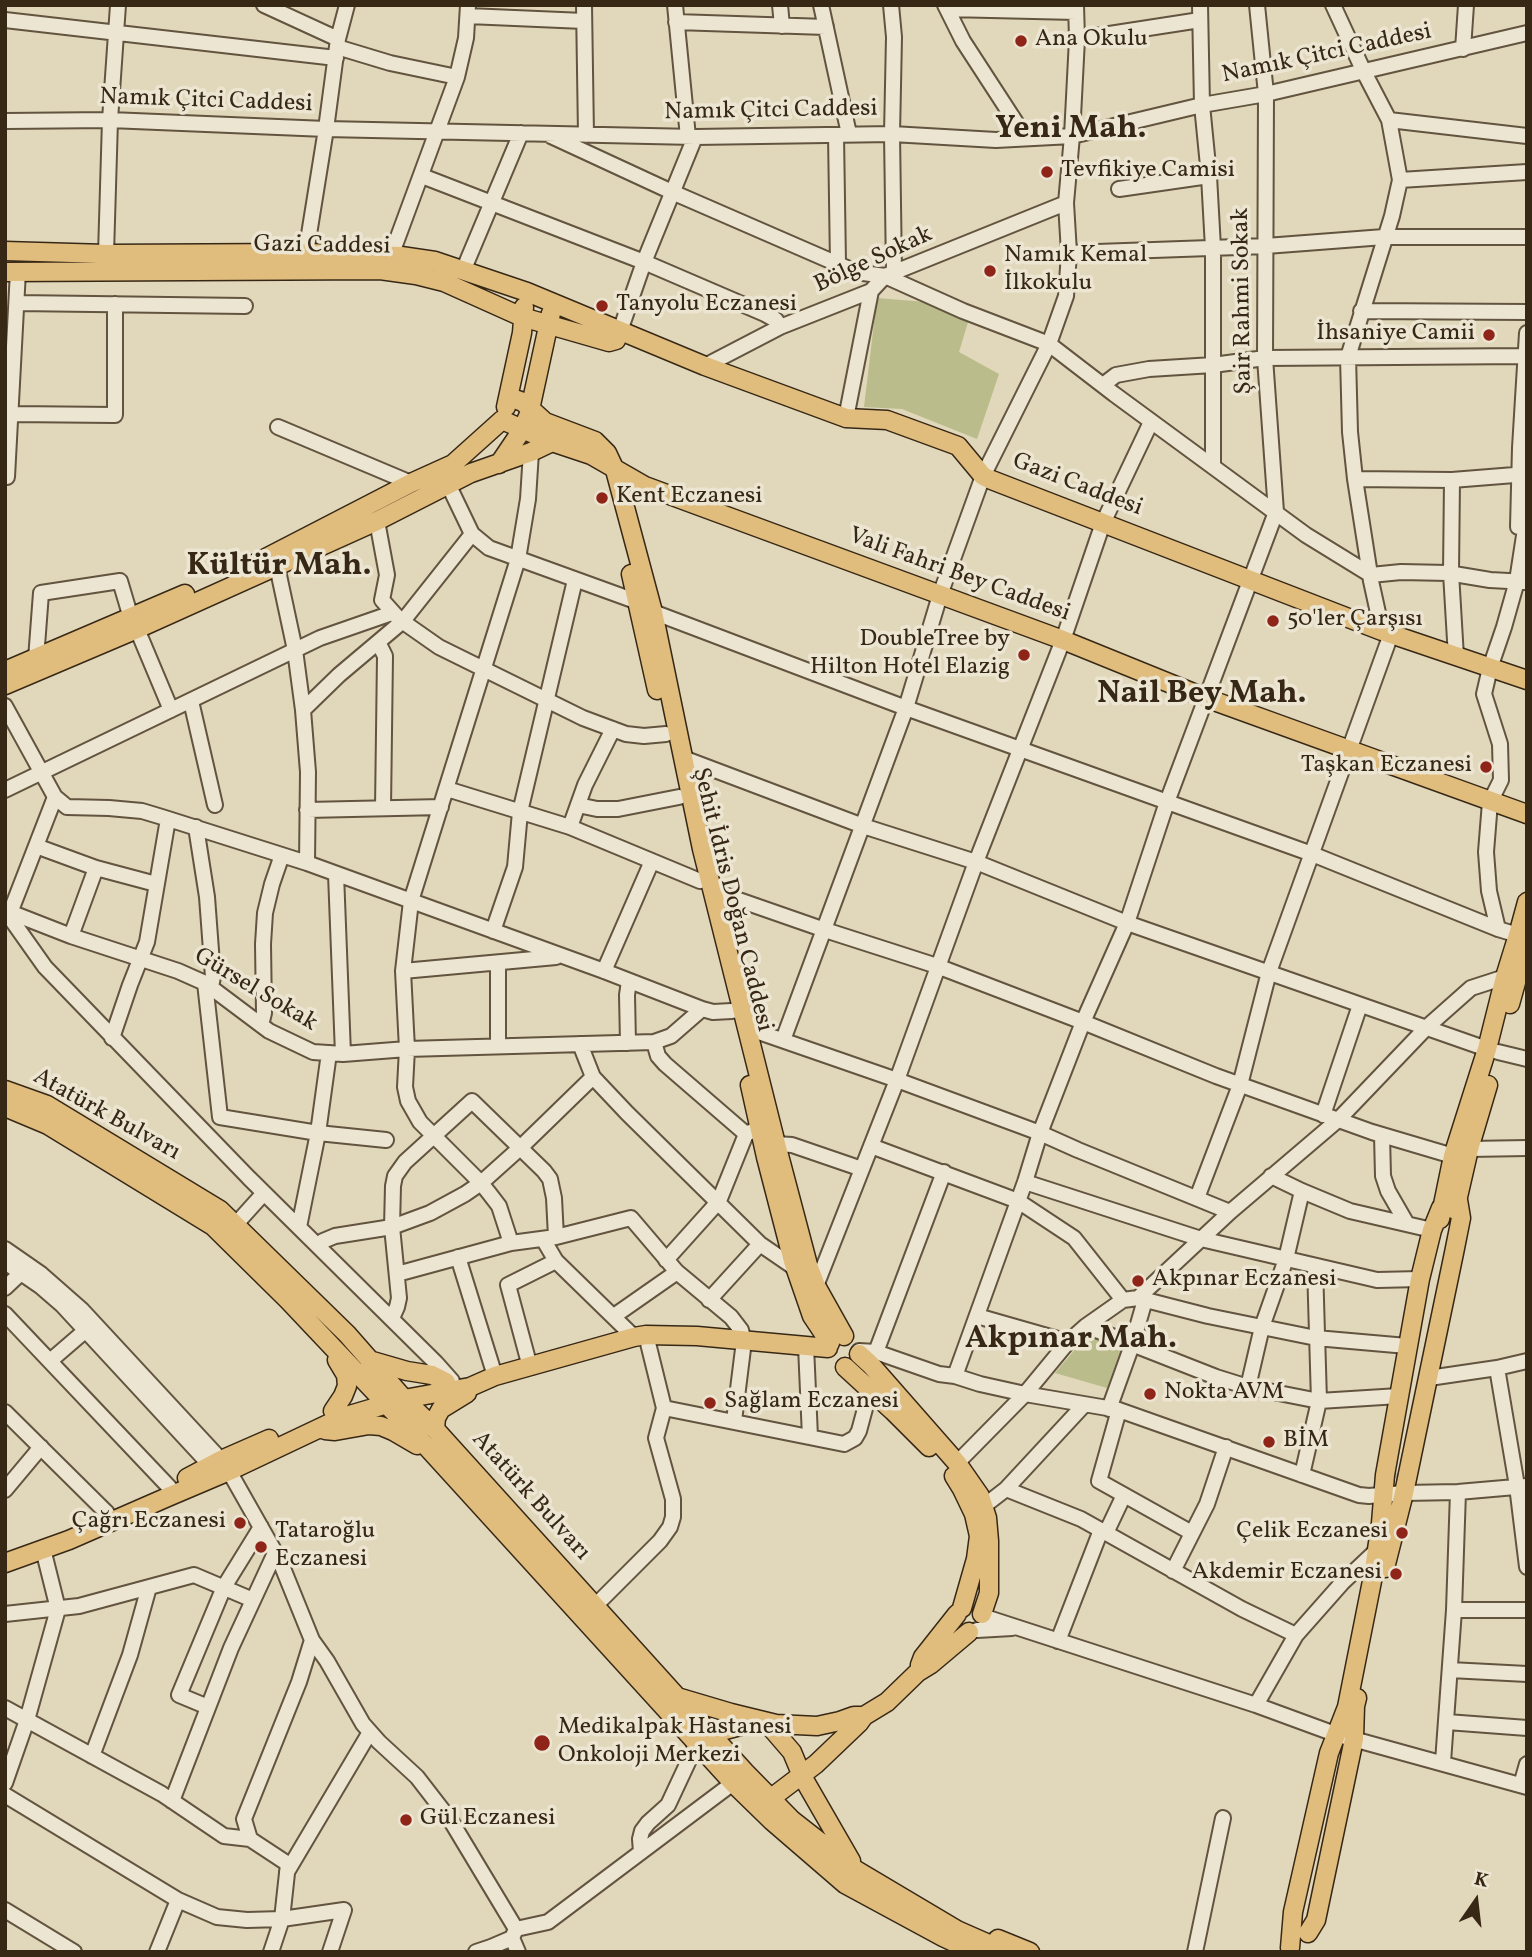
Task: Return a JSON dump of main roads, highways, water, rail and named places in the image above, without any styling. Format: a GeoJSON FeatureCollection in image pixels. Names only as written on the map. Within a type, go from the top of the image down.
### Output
{"type":"FeatureCollection","features":[{"type":"Feature","properties":{"kind":"main road","name":"Gazi Caddesi"},"geometry":{"type":"LineString","coordinates":[[5,251],[106,254],[306,253],[391,256],[435,261],[527,292],[705,366],[846,418],[887,420],[958,446],[983,477],[1387,633],[1527,680]]}},
{"type":"Feature","properties":{"kind":"main road","name":"Gazi Caddesi"},"geometry":{"type":"LineString","coordinates":[[12,271],[380,270],[443,282],[522,317],[608,342],[616,340],[620,331]]}},
{"type":"Feature","properties":{"kind":"main road"},"geometry":{"type":"LineString","coordinates":[[5,685],[134,624],[453,464],[502,420],[522,333],[527,292]]}},
{"type":"Feature","properties":{"kind":"main road"},"geometry":{"type":"LineString","coordinates":[[499,464],[522,429],[530,408],[554,303]]}},
{"type":"Feature","properties":{"kind":"main road"},"geometry":{"type":"LineString","coordinates":[[509,397],[523,402],[545,422],[594,441],[607,453],[609,466]]}},
{"type":"Feature","properties":{"kind":"main road","name":"Vali Fahri Bey Caddesi"},"geometry":{"type":"LineString","coordinates":[[502,420],[552,442],[591,455],[645,486],[1063,640],[1206,698],[1527,814]]}},
{"type":"Feature","properties":{"kind":"main road"},"geometry":{"type":"LineString","coordinates":[[5,671],[134,624],[277,566],[377,521],[471,473],[552,442]]}},
{"type":"Feature","properties":{"kind":"main road","name":"Şehit İdris Doğan Caddesi"},"geometry":{"type":"LineString","coordinates":[[609,466],[630,521],[679,797],[747,1028],[808,1265],[834,1342]]}},
{"type":"Feature","properties":{"kind":"main road","name":"Şehit İdris Doğan Caddesi"},"geometry":{"type":"LineString","coordinates":[[609,466],[683,758],[702,849],[706,886],[740,1040],[752,1131],[812,1317],[834,1342]]}},
{"type":"Feature","properties":{"kind":"main road"},"geometry":{"type":"LineString","coordinates":[[630,521],[645,486]]}},
{"type":"Feature","properties":{"kind":"main road"},"geometry":{"type":"LineString","coordinates":[[1295,1950],[1290,1933],[1298,1889],[1329,1753],[1346,1707],[1377,1550],[1383,1495],[1420,1279],[1432,1230],[1461,1153],[1492,1050],[1509,978],[1523,940],[1527,902]]}},
{"type":"Feature","properties":{"kind":"main road","name":"Atatürk Bulvarı"},"geometry":{"type":"LineString","coordinates":[[5,1090],[47,1105],[220,1210],[347,1334],[369,1359],[390,1396],[428,1447],[703,1738],[809,1834],[850,1877],[1007,1952]]}},
{"type":"Feature","properties":{"kind":"main road","name":"Atatürk Bulvarı"},"geometry":{"type":"LineString","coordinates":[[5,1107],[48,1125],[213,1226],[335,1350],[435,1429],[677,1697],[733,1783],[772,1821],[850,1877],[943,1937],[975,1952]]}},
{"type":"Feature","properties":{"kind":"main road"},"geometry":{"type":"LineString","coordinates":[[1295,1950],[1316,1920],[1354,1740],[1355,1706],[1429,1378],[1461,1218],[1458,1200],[1461,1153]]}},
{"type":"Feature","properties":{"kind":"main road"},"geometry":{"type":"LineString","coordinates":[[1441,1208],[1398,1473],[1451,1218],[1458,1200]]}},
{"type":"Feature","properties":{"kind":"main road"},"geometry":{"type":"LineString","coordinates":[[5,1550],[170,1488],[390,1396],[473,1385],[495,1376],[640,1336],[744,1340],[806,1346],[854,1339],[871,1365],[974,1486],[984,1506],[989,1529],[989,1593],[977,1623],[887,1702],[864,1716],[802,1776],[770,1799]]}},
{"type":"Feature","properties":{"kind":"main road"},"geometry":{"type":"LineString","coordinates":[[834,1342],[829,1358],[840,1367],[855,1363],[865,1352]]}},
{"type":"Feature","properties":{"kind":"main road"},"geometry":{"type":"LineString","coordinates":[[333,1411],[347,1386],[346,1375],[336,1359],[335,1350]]}},
{"type":"Feature","properties":{"kind":"main road"},"geometry":{"type":"LineString","coordinates":[[369,1359],[449,1382]]}},
{"type":"Feature","properties":{"kind":"main road"},"geometry":{"type":"LineString","coordinates":[[845,1367],[946,1467],[962,1489],[978,1524],[979,1548],[959,1611],[923,1657],[918,1672]]}},
{"type":"Feature","properties":{"kind":"main road"},"geometry":{"type":"LineString","coordinates":[[5,1563],[43,1549],[333,1411],[449,1382],[467,1381],[473,1385]]}},
{"type":"Feature","properties":{"kind":"main road"},"geometry":{"type":"LineString","coordinates":[[435,1429],[436,1418],[441,1409],[463,1396],[473,1385]]}},
{"type":"Feature","properties":{"kind":"main road"},"geometry":{"type":"LineString","coordinates":[[318,1428],[331,1431],[369,1425],[380,1426],[415,1445],[428,1447]]}},
{"type":"Feature","properties":{"kind":"main road"},"geometry":{"type":"LineString","coordinates":[[959,1611],[974,1606],[977,1623]]}},
{"type":"Feature","properties":{"kind":"main road"},"geometry":{"type":"LineString","coordinates":[[677,1697],[763,1722],[796,1726],[817,1726],[864,1716]]}},
{"type":"Feature","properties":{"kind":"main road"},"geometry":{"type":"LineString","coordinates":[[703,1738],[763,1722]]}},
{"type":"Feature","properties":{"kind":"main road"},"geometry":{"type":"LineString","coordinates":[[763,1722],[792,1752],[850,1877],[888,1916],[958,1952]]}},
{"type":"Feature","properties":{"kind":"main road"},"geometry":{"type":"LineString","coordinates":[[1295,1950],[1298,1925],[1341,1755],[1308,1917],[1308,1933]]}},
{"type":"Feature","properties":{"kind":"main road"},"geometry":{"type":"LineString","coordinates":[[850,1877],[1030,1952]]}},
{"type":"Feature","properties":{"kind":"tunnel"},"geometry":{"type":"LineString","coordinates":[[1389,1504],[1395,1473]]}},
{"type":"Feature","properties":{"kind":"place","name":"Ana Okulu"},"geometry":{"type":"Point","coordinates":[1021,41]}},
{"type":"Feature","properties":{"kind":"place","name":"Tevfikiye Camisi"},"geometry":{"type":"Point","coordinates":[1047,172]}},
{"type":"Feature","properties":{"kind":"place","name":"Namık Kemal İlkokulu"},"geometry":{"type":"Point","coordinates":[990,271]}},
{"type":"Feature","properties":{"kind":"place","name":"Tanyolu Eczanesi"},"geometry":{"type":"Point","coordinates":[602,306]}},
{"type":"Feature","properties":{"kind":"place","name":"İhsaniye Camii"},"geometry":{"type":"Point","coordinates":[1489,335]}},
{"type":"Feature","properties":{"kind":"place","name":"Kent Eczanesi"},"geometry":{"type":"Point","coordinates":[602,498]}},
{"type":"Feature","properties":{"kind":"place","name":"50'ler Çarşısı"},"geometry":{"type":"Point","coordinates":[1273,621]}},
{"type":"Feature","properties":{"kind":"place","name":"DoubleTree by Hilton Hotel Elazig"},"geometry":{"type":"Point","coordinates":[1024,655]}},
{"type":"Feature","properties":{"kind":"place","name":"Taşkan Eczanesi"},"geometry":{"type":"Point","coordinates":[1486,767]}},
{"type":"Feature","properties":{"kind":"place","name":"Akpınar Eczanesi"},"geometry":{"type":"Point","coordinates":[1138,1281]}},
{"type":"Feature","properties":{"kind":"place","name":"Nokta AVM"},"geometry":{"type":"Point","coordinates":[1150,1394]}},
{"type":"Feature","properties":{"kind":"place","name":"Sağlam Eczanesi"},"geometry":{"type":"Point","coordinates":[710,1403]}},
{"type":"Feature","properties":{"kind":"place","name":"BİM"},"geometry":{"type":"Point","coordinates":[1269,1442]}},
{"type":"Feature","properties":{"kind":"place","name":"Çağrı Eczanesi"},"geometry":{"type":"Point","coordinates":[240,1523]}},
{"type":"Feature","properties":{"kind":"place","name":"Çelik Eczanesi"},"geometry":{"type":"Point","coordinates":[1402,1533]}},
{"type":"Feature","properties":{"kind":"place","name":"Tataroğlu Eczanesi"},"geometry":{"type":"Point","coordinates":[261,1547]}},
{"type":"Feature","properties":{"kind":"place","name":"Akdemir Eczanesi"},"geometry":{"type":"Point","coordinates":[1396,1574]}},
{"type":"Feature","properties":{"kind":"place","name":"Medikalpak Hastanesi Onkoloji Merkezi"},"geometry":{"type":"Point","coordinates":[542,1743]}},
{"type":"Feature","properties":{"kind":"place","name":"Gül Eczanesi"},"geometry":{"type":"Point","coordinates":[406,1820]}},
{"type":"Feature","properties":{"kind":"district","name":"Yeni Mah."},"geometry":{"type":"Point","coordinates":[1071,131]}},
{"type":"Feature","properties":{"kind":"district","name":"Kültür Mah."},"geometry":{"type":"Point","coordinates":[279,568]}},
{"type":"Feature","properties":{"kind":"district","name":"Nail Bey Mah."},"geometry":{"type":"Point","coordinates":[1202,696]}},
{"type":"Feature","properties":{"kind":"district","name":"Akpınar Mah."},"geometry":{"type":"Point","coordinates":[1071,1341]}}]}
